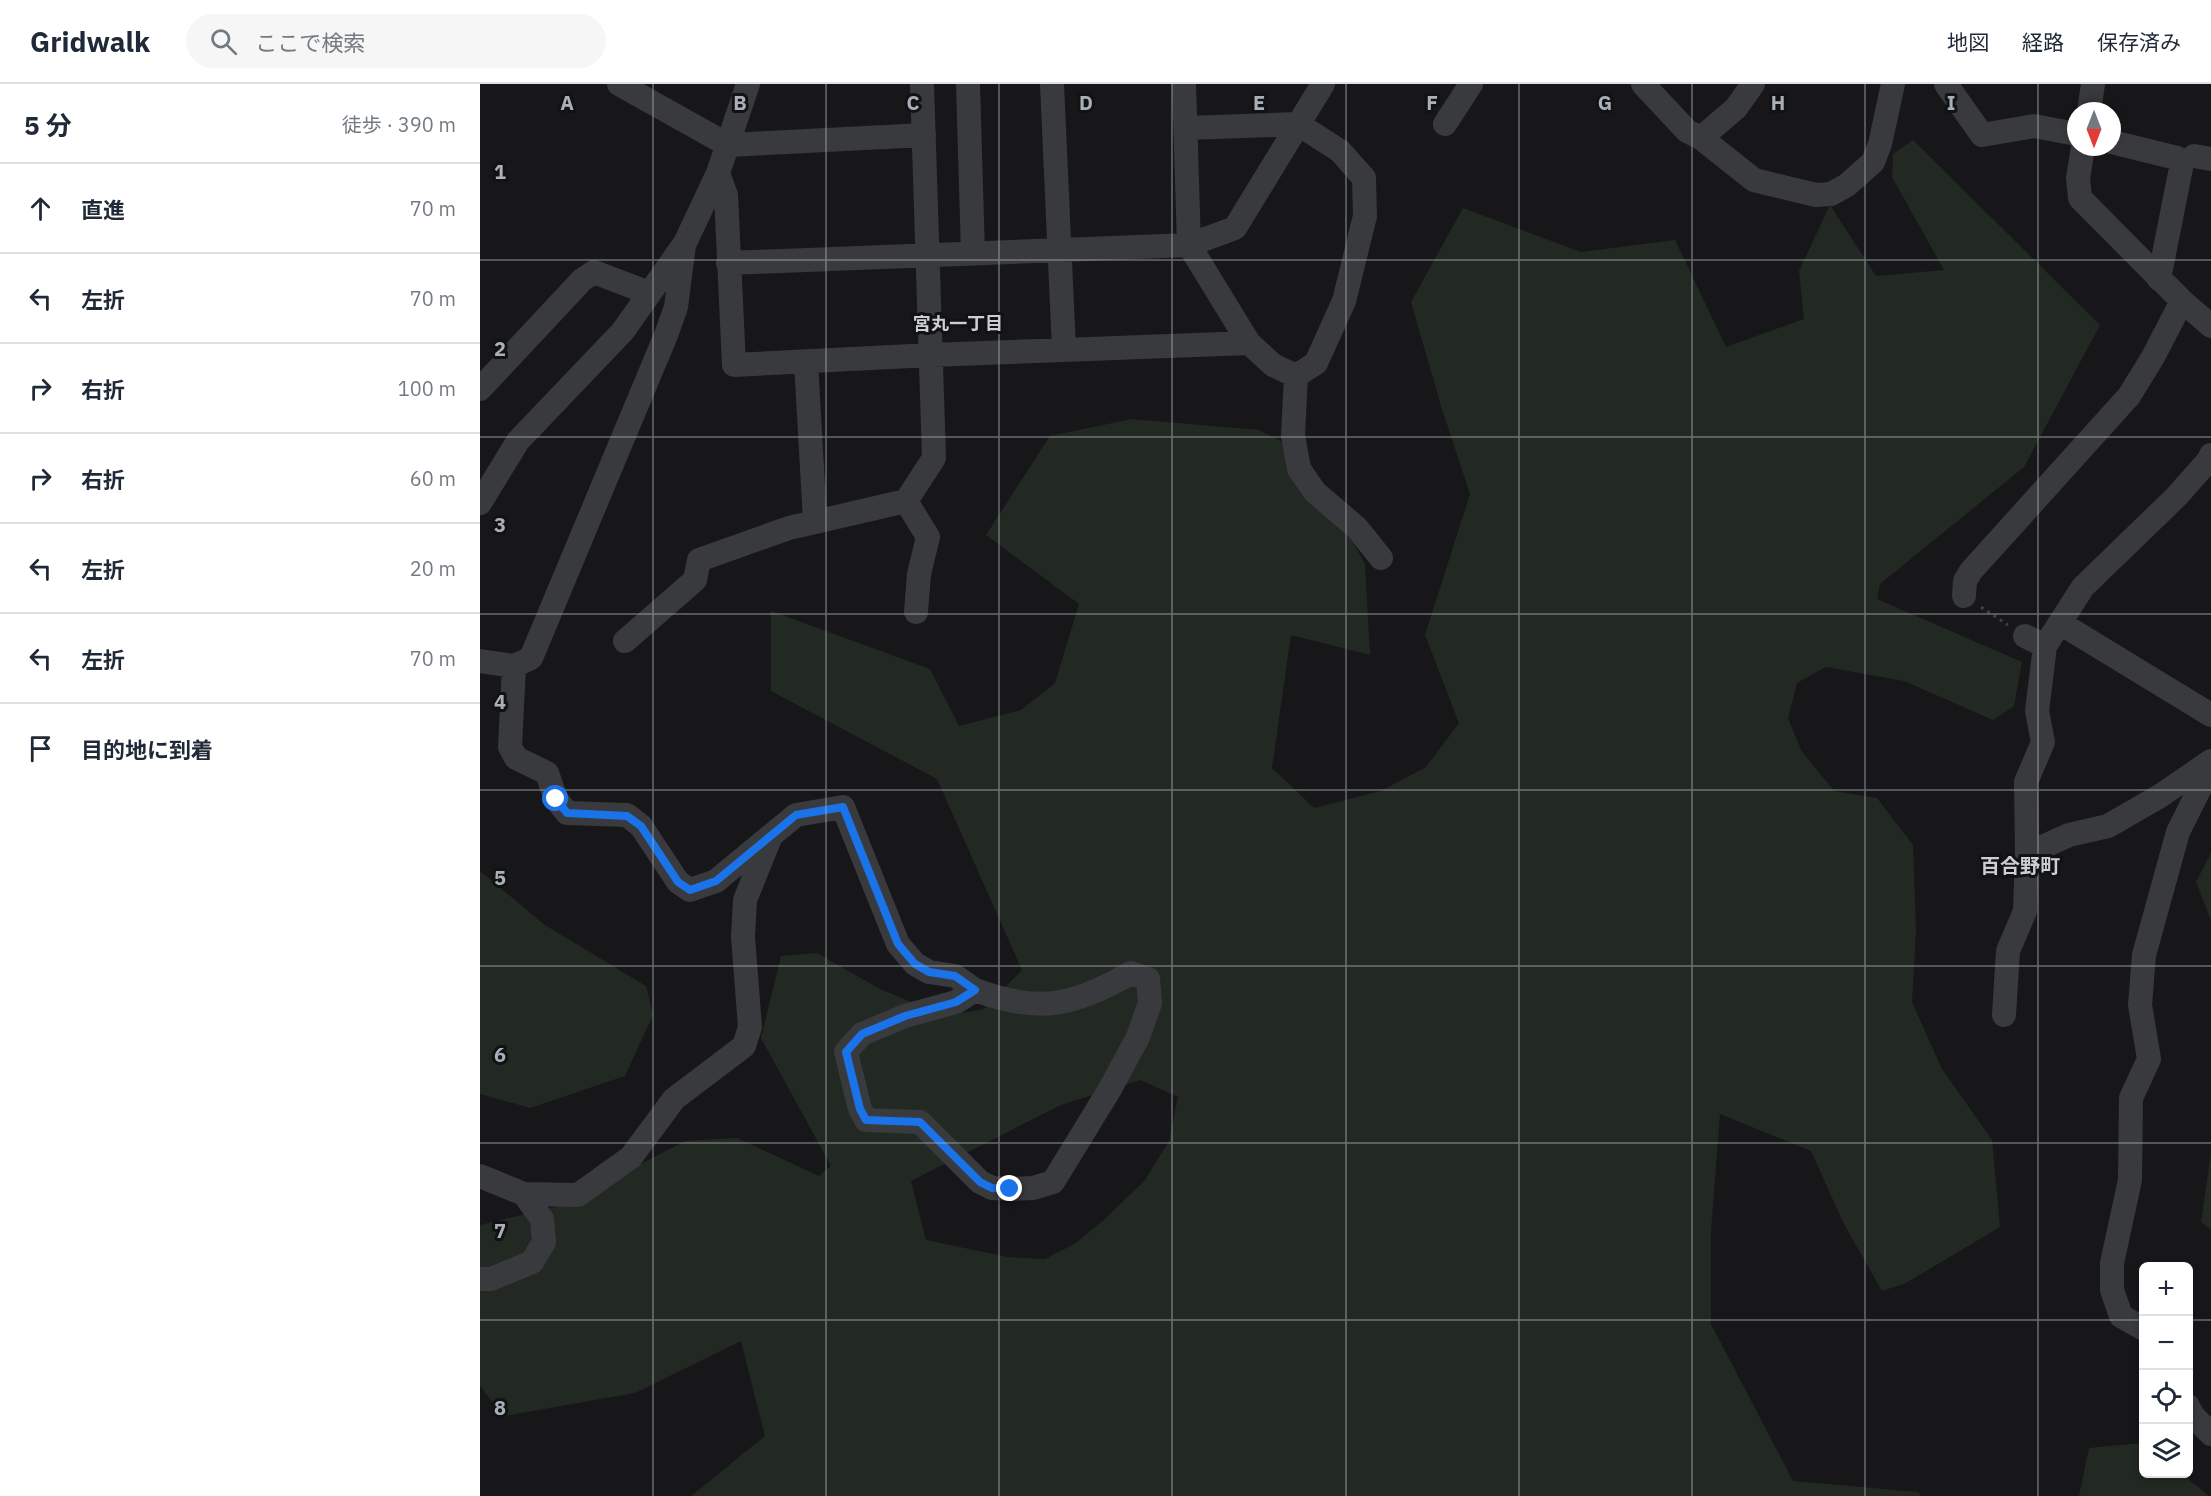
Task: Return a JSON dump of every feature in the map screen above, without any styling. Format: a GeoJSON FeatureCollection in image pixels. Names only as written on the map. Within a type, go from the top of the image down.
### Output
{"type":"FeatureCollection","features":[{"type":"Feature","properties":{"kind":"street"},"geometry":{"type":"LineString","coordinates":[[619,84],[728,145],[924,135]]}},
{"type":"Feature","properties":{"kind":"street"},"geometry":{"type":"LineString","coordinates":[[480,503],[518,441],[623,331],[685,243],[718,173],[748,84]]}},
{"type":"Feature","properties":{"kind":"street"},"geometry":{"type":"LineString","coordinates":[[625,640],[695,580],[699,560],[789,528],[906,501],[934,458],[922,84]]}},
{"type":"Feature","properties":{"kind":"street"},"geometry":{"type":"LineString","coordinates":[[968,84],[973,254]]}},
{"type":"Feature","properties":{"kind":"street"},"geometry":{"type":"LineString","coordinates":[[1052,84],[1064,350]]}},
{"type":"Feature","properties":{"kind":"street"},"geometry":{"type":"LineString","coordinates":[[1184,84],[1189,245],[1249,343],[1273,365],[1296,376]]}},
{"type":"Feature","properties":{"kind":"street"},"geometry":{"type":"LineString","coordinates":[[728,263],[1189,245],[1235,228],[1323,84]]}},
{"type":"Feature","properties":{"kind":"street"},"geometry":{"type":"LineString","coordinates":[[1445,124],[1471,84]]}},
{"type":"Feature","properties":{"kind":"street"},"geometry":{"type":"LineString","coordinates":[[1643,84],[1687,131],[1701,138],[1754,180],[1816,195],[1832,194],[1847,185],[1873,162],[1880,144],[1891,84]]}},
{"type":"Feature","properties":{"kind":"street"},"geometry":{"type":"LineString","coordinates":[[1701,138],[1736,108],[1753,84]]}},
{"type":"Feature","properties":{"kind":"street"},"geometry":{"type":"LineString","coordinates":[[1946,84],[1982,135],[2034,126],[2067,132]]}},
{"type":"Feature","properties":{"kind":"street"},"geometry":{"type":"LineString","coordinates":[[2090,102],[2093,84]]}},
{"type":"Feature","properties":{"kind":"street"},"geometry":{"type":"LineString","coordinates":[[1186,128],[1299,124],[1340,151],[1364,178],[1365,216],[1344,301],[1317,363],[1296,376]]}},
{"type":"Feature","properties":{"kind":"street"},"geometry":{"type":"LineString","coordinates":[[2121,144],[2176,158],[2182,163],[2159,279]]}},
{"type":"Feature","properties":{"kind":"street"},"geometry":{"type":"LineString","coordinates":[[2082,156],[2078,178],[2079,198],[2159,279],[2211,326]]}},
{"type":"Feature","properties":{"kind":"street"},"geometry":{"type":"LineString","coordinates":[[718,173],[726,195],[734,365],[1249,343]]}},
{"type":"Feature","properties":{"kind":"street"},"geometry":{"type":"LineString","coordinates":[[480,661],[514,666],[531,658],[676,307],[685,243]]}},
{"type":"Feature","properties":{"kind":"street"},"geometry":{"type":"LineString","coordinates":[[480,389],[582,280],[594,272],[649,293]]}},
{"type":"Feature","properties":{"kind":"street"},"geometry":{"type":"LineString","coordinates":[[1964,596],[1965,581],[1971,571],[2129,396],[2182,301]]}},
{"type":"Feature","properties":{"kind":"street"},"geometry":{"type":"LineString","coordinates":[[806,362],[816,521]]}},
{"type":"Feature","properties":{"kind":"street"},"geometry":{"type":"LineString","coordinates":[[1296,376],[1293,435],[1299,469],[1315,492],[1357,528],[1381,558]]}},
{"type":"Feature","properties":{"kind":"street"},"geometry":{"type":"LineString","coordinates":[[2004,1015],[2008,951],[2025,911],[2026,782],[2043,742],[2037,711],[2035,641],[2060,623],[2083,587],[2176,497],[2211,454]]}},
{"type":"Feature","properties":{"kind":"street"},"geometry":{"type":"LineString","coordinates":[[906,501],[928,537],[919,574],[916,612]]}},
{"type":"Feature","properties":{"kind":"street"},"geometry":{"type":"LineString","coordinates":[[2060,623],[2211,715]]}},
{"type":"Feature","properties":{"kind":"street"},"geometry":{"type":"LineString","coordinates":[[514,666],[510,747],[516,758],[547,773],[556,799],[567,813],[627,816],[641,826],[678,882],[690,890],[716,881],[796,815],[843,807],[898,944],[915,964],[929,972],[955,976],[975,990],[1002,1000],[1028,1004],[1054,1004],[1100,989],[1131,973],[1148,979],[1150,1003],[1138,1037],[1110,1089],[1053,1182],[1033,1188],[992,1188],[980,1182],[920,1122],[866,1120],[860,1109],[846,1052],[862,1034],[905,1016],[956,1002],[975,990]]}},
{"type":"Feature","properties":{"kind":"street"},"geometry":{"type":"LineString","coordinates":[[2027,854],[2069,835],[2108,826],[2211,764]]}},
{"type":"Feature","properties":{"kind":"street"},"geometry":{"type":"LineString","coordinates":[[2139,1326],[2121,1316],[2112,1290],[2112,1263],[2130,1180],[2131,1098],[2149,1059],[2140,1005],[2144,955],[2178,832],[2211,764]]}},
{"type":"Feature","properties":{"kind":"street"},"geometry":{"type":"LineString","coordinates":[[480,1176],[524,1194],[578,1195],[631,1157],[674,1099],[744,1046],[750,1027],[743,937],[745,900],[771,836]]}},
{"type":"Feature","properties":{"kind":"street"},"geometry":{"type":"LineString","coordinates":[[480,1279],[491,1279],[532,1262],[544,1242],[542,1219],[524,1194]]}},
{"type":"Feature","properties":{"kind":"street"},"geometry":{"type":"LineString","coordinates":[[2193,1416],[2211,1434]]}},
{"type":"Feature","properties":{"kind":"path"},"geometry":{"type":"LineString","coordinates":[[1964,596],[2035,641]]}},
{"type":"Feature","properties":{"kind":"shaded area"},"geometry":{"type":"Polygon","coordinates":[[[1913,140],[2100,325],[2024,467],[1880,584],[1877,599],[2022,662],[2014,706],[1993,720],[1904,681],[1826,667],[1797,683],[1788,718],[1801,750],[1834,791],[1877,798],[1913,845],[1916,930],[1912,1002],[1942,1069],[1992,1140],[2000,1227],[1906,1283],[1882,1291],[1843,1222],[1811,1151],[1720,1114],[1711,1231],[1711,1324],[1793,1481],[1918,1492],[1921,1496],[691,1496],[765,1436],[741,1341],[635,1393],[504,1416],[480,1386],[480,1225],[559,1206],[685,1141],[737,1138],[819,1176],[831,1166],[761,1038],[781,956],[817,953],[880,989],[945,1016],[984,1009],[1022,970],[937,779],[771,691],[771,611],[930,669],[959,726],[1021,710],[1055,683],[1079,604],[986,535],[1050,436],[1132,419],[1259,430],[1305,453],[1365,564],[1370,655],[1291,635],[1272,768],[1314,808],[1381,791],[1426,767],[1459,723],[1425,635],[1470,494],[1441,406],[1411,302],[1463,208],[1581,252],[1675,240],[1726,347],[1804,319],[1799,271],[1830,205],[1876,276],[1944,270],[1892,177],[1893,154],[1913,140]],[[1140,1080],[1061,1105],[911,1181],[926,1240],[1008,1257],[1045,1259],[1076,1243],[1105,1219],[1145,1180],[1169,1141],[1178,1097],[1140,1080]]]}},
{"type":"Feature","properties":{"kind":"shaded area"},"geometry":{"type":"Polygon","coordinates":[[[2211,853],[2211,920],[2196,882],[2211,853]]]}},
{"type":"Feature","properties":{"kind":"shaded area"},"geometry":{"type":"Polygon","coordinates":[[[480,871],[545,925],[646,986],[653,1015],[625,1076],[530,1108],[480,1094],[480,871]]]}},
{"type":"Feature","properties":{"kind":"shaded area"},"geometry":{"type":"Polygon","coordinates":[[[2211,1152],[2211,1230],[2201,1222],[2211,1152]]]}},
{"type":"Feature","properties":{"kind":"shaded area"},"geometry":{"type":"Polygon","coordinates":[[[2139,1443],[2139,1478],[2187,1478],[2209,1496],[2079,1496],[2089,1448],[2139,1443]]]}},
{"type":"Feature","properties":{"kind":"district","name":"宮丸一丁目"},"geometry":{"type":"Point","coordinates":[958,324]}},
{"type":"Feature","properties":{"kind":"district","name":"百合野町"},"geometry":{"type":"Point","coordinates":[2020,866]}},
{"type":"Feature","properties":{"kind":"route"},"geometry":{"type":"LineString","coordinates":[[556,799],[567,813],[627,816],[641,826],[678,882],[690,890],[716,881],[796,815],[843,807],[898,944],[915,964],[929,972],[955,976],[975,990],[956,1002],[905,1016],[862,1034],[846,1052],[860,1109],[866,1120],[920,1122],[980,1182],[992,1188],[1010,1189]]}}]}
